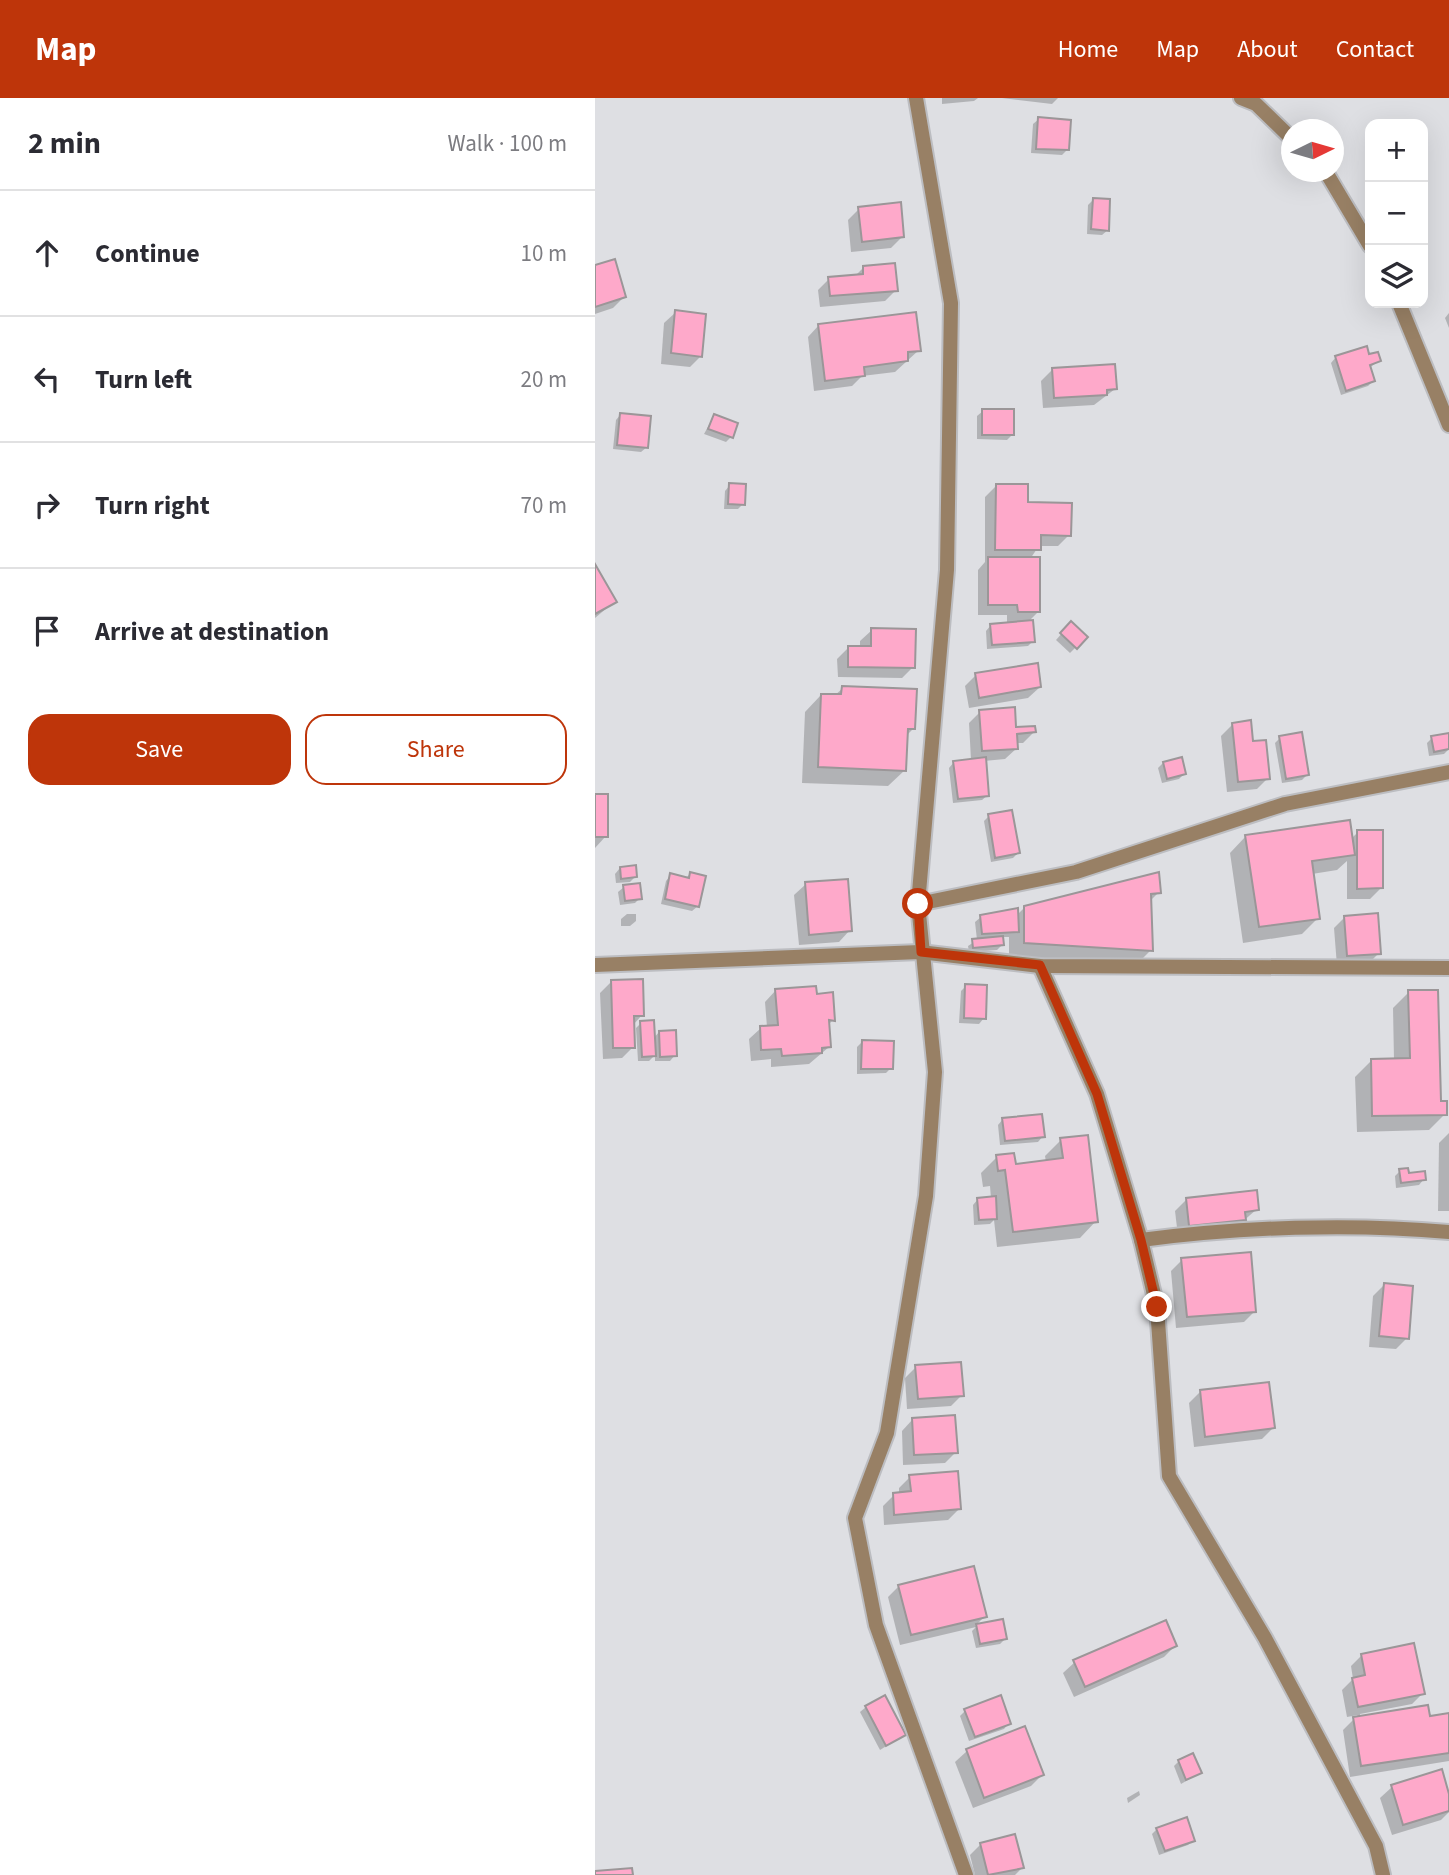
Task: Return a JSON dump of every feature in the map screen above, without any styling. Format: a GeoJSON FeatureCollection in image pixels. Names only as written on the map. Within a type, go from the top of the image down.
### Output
{"type":"FeatureCollection","features":[{"type":"Feature","properties":{"kind":"street"},"geometry":{"type":"LineString","coordinates":[[916,98],[951,303],[947,570],[918,904],[935,1072],[926,1196],[887,1433],[855,1518],[876,1625],[966,1875]]}},
{"type":"Feature","properties":{"kind":"street"},"geometry":{"type":"LineString","coordinates":[[1241,98],[1256,104],[1281,128]]}},
{"type":"Feature","properties":{"kind":"street"},"geometry":{"type":"LineString","coordinates":[[1332,182],[1369,245]]}},
{"type":"Feature","properties":{"kind":"street"},"geometry":{"type":"LineString","coordinates":[[1401,308],[1449,425]]}},
{"type":"Feature","properties":{"kind":"street"},"geometry":{"type":"LineString","coordinates":[[918,904],[1076,872],[1285,804],[1449,772]]}},
{"type":"Feature","properties":{"kind":"street"},"geometry":{"type":"LineString","coordinates":[[595,965],[921,952],[1040,965],[1449,968]]}},
{"type":"Feature","properties":{"kind":"street"},"geometry":{"type":"LineString","coordinates":[[1040,965],[1097,1094],[1141,1240],[1157,1307],[1169,1476],[1272,1650],[1376,1846],[1383,1875]]}},
{"type":"Feature","properties":{"kind":"street"},"geometry":{"type":"LineString","coordinates":[[1141,1240],[1242,1231],[1405,1228],[1449,1232]]}},
{"type":"Feature","properties":{"kind":"building"},"geometry":{"type":"Polygon","coordinates":[[[1038,117],[1071,120],[1069,150],[1036,149],[1038,117]]]}},
{"type":"Feature","properties":{"kind":"building"},"geometry":{"type":"Polygon","coordinates":[[[1093,198],[1110,199],[1109,231],[1091,229],[1093,198]]]}},
{"type":"Feature","properties":{"kind":"building"},"geometry":{"type":"Polygon","coordinates":[[[901,202],[904,237],[862,242],[858,207],[901,202]]]}},
{"type":"Feature","properties":{"kind":"building"},"geometry":{"type":"Polygon","coordinates":[[[615,259],[626,297],[595,307],[595,265],[615,259]]]}},
{"type":"Feature","properties":{"kind":"building"},"geometry":{"type":"Polygon","coordinates":[[[895,263],[898,291],[830,296],[828,277],[863,274],[863,266],[895,263]]]}},
{"type":"Feature","properties":{"kind":"building"},"geometry":{"type":"Polygon","coordinates":[[[675,310],[706,314],[702,357],[671,353],[675,310]]]}},
{"type":"Feature","properties":{"kind":"building"},"geometry":{"type":"Polygon","coordinates":[[[916,312],[921,351],[908,352],[908,361],[864,367],[865,376],[825,381],[818,324],[916,312]]]}},
{"type":"Feature","properties":{"kind":"building"},"geometry":{"type":"Polygon","coordinates":[[[1367,346],[1369,354],[1378,352],[1381,361],[1370,365],[1375,381],[1346,391],[1335,356],[1367,346]]]}},
{"type":"Feature","properties":{"kind":"building"},"geometry":{"type":"Polygon","coordinates":[[[1115,364],[1117,389],[1107,390],[1107,395],[1054,398],[1052,368],[1115,364]]]}},
{"type":"Feature","properties":{"kind":"building"},"geometry":{"type":"Polygon","coordinates":[[[982,409],[1014,409],[1014,435],[982,435],[982,409]]]}},
{"type":"Feature","properties":{"kind":"building"},"geometry":{"type":"Polygon","coordinates":[[[620,413],[651,416],[648,448],[617,445],[620,413]]]}},
{"type":"Feature","properties":{"kind":"building"},"geometry":{"type":"Polygon","coordinates":[[[714,414],[738,423],[733,438],[708,429],[714,414]]]}},
{"type":"Feature","properties":{"kind":"building"},"geometry":{"type":"Polygon","coordinates":[[[729,483],[746,484],[745,505],[728,504],[729,483]]]}},
{"type":"Feature","properties":{"kind":"building"},"geometry":{"type":"Polygon","coordinates":[[[996,484],[1028,484],[1028,502],[1072,503],[1071,536],[1041,535],[1041,550],[995,550],[996,484]]]}},
{"type":"Feature","properties":{"kind":"building"},"geometry":{"type":"Polygon","coordinates":[[[988,557],[1040,557],[1040,612],[1018,612],[1017,605],[988,605],[988,557]]]}},
{"type":"Feature","properties":{"kind":"building"},"geometry":{"type":"Polygon","coordinates":[[[595,564],[617,602],[595,614],[595,564]]]}},
{"type":"Feature","properties":{"kind":"building"},"geometry":{"type":"Polygon","coordinates":[[[1033,620],[1035,642],[992,645],[990,624],[1033,620]]]}},
{"type":"Feature","properties":{"kind":"building"},"geometry":{"type":"Polygon","coordinates":[[[1071,621],[1088,637],[1077,649],[1060,633],[1071,621]]]}},
{"type":"Feature","properties":{"kind":"building"},"geometry":{"type":"Polygon","coordinates":[[[871,628],[916,629],[915,668],[848,667],[848,646],[871,646],[871,628]]]}},
{"type":"Feature","properties":{"kind":"building"},"geometry":{"type":"Polygon","coordinates":[[[1038,663],[1041,687],[979,698],[975,673],[1038,663]]]}},
{"type":"Feature","properties":{"kind":"building"},"geometry":{"type":"Polygon","coordinates":[[[842,686],[917,689],[915,729],[908,729],[906,771],[818,767],[821,694],[841,694],[842,686]]]}},
{"type":"Feature","properties":{"kind":"building"},"geometry":{"type":"Polygon","coordinates":[[[1015,707],[1016,727],[1035,726],[1036,732],[1017,734],[1018,749],[982,751],[979,710],[1015,707]]]}},
{"type":"Feature","properties":{"kind":"building"},"geometry":{"type":"Polygon","coordinates":[[[1251,720],[1253,741],[1266,740],[1270,779],[1238,782],[1232,723],[1251,720]]]}},
{"type":"Feature","properties":{"kind":"building"},"geometry":{"type":"Polygon","coordinates":[[[1302,732],[1309,775],[1286,779],[1279,736],[1302,732]]]}},
{"type":"Feature","properties":{"kind":"building"},"geometry":{"type":"Polygon","coordinates":[[[1449,733],[1449,749],[1434,752],[1431,736],[1449,733]]]}},
{"type":"Feature","properties":{"kind":"building"},"geometry":{"type":"Polygon","coordinates":[[[986,757],[989,796],[958,799],[953,761],[986,757]]]}},
{"type":"Feature","properties":{"kind":"building"},"geometry":{"type":"Polygon","coordinates":[[[1182,757],[1186,774],[1167,779],[1163,762],[1182,757]]]}},
{"type":"Feature","properties":{"kind":"building"},"geometry":{"type":"Polygon","coordinates":[[[595,794],[608,794],[608,837],[595,837],[595,794]]]}},
{"type":"Feature","properties":{"kind":"building"},"geometry":{"type":"Polygon","coordinates":[[[1012,810],[1020,853],[995,858],[988,814],[1012,810]]]}},
{"type":"Feature","properties":{"kind":"building"},"geometry":{"type":"Polygon","coordinates":[[[1350,820],[1355,855],[1312,861],[1320,919],[1259,927],[1245,835],[1350,820]]]}},
{"type":"Feature","properties":{"kind":"building"},"geometry":{"type":"Polygon","coordinates":[[[1357,830],[1383,830],[1383,888],[1357,889],[1357,830]]]}},
{"type":"Feature","properties":{"kind":"building"},"geometry":{"type":"Polygon","coordinates":[[[636,865],[637,877],[621,879],[620,867],[636,865]]]}},
{"type":"Feature","properties":{"kind":"building"},"geometry":{"type":"Polygon","coordinates":[[[690,872],[706,876],[699,907],[665,899],[670,873],[689,878],[690,872]]]}},
{"type":"Feature","properties":{"kind":"building"},"geometry":{"type":"Polygon","coordinates":[[[1159,872],[1161,893],[1151,894],[1153,951],[1024,943],[1024,906],[1159,872]]]}},
{"type":"Feature","properties":{"kind":"building"},"geometry":{"type":"Polygon","coordinates":[[[848,879],[852,931],[809,935],[805,882],[848,879]]]}},
{"type":"Feature","properties":{"kind":"building"},"geometry":{"type":"Polygon","coordinates":[[[640,883],[642,899],[625,901],[623,885],[640,883]]]}},
{"type":"Feature","properties":{"kind":"building"},"geometry":{"type":"Polygon","coordinates":[[[1018,908],[1019,932],[982,934],[980,915],[1018,908]]]}},
{"type":"Feature","properties":{"kind":"building"},"geometry":{"type":"Polygon","coordinates":[[[1378,913],[1381,954],[1347,956],[1344,916],[1378,913]]]}},
{"type":"Feature","properties":{"kind":"building"},"geometry":{"type":"Polygon","coordinates":[[[1003,936],[1004,945],[973,948],[972,939],[1003,936]]]}},
{"type":"Feature","properties":{"kind":"building"},"geometry":{"type":"Polygon","coordinates":[[[643,979],[644,1016],[634,1016],[635,1048],[613,1048],[611,980],[643,979]]]}},
{"type":"Feature","properties":{"kind":"building"},"geometry":{"type":"Polygon","coordinates":[[[965,984],[987,985],[986,1019],[964,1018],[965,984]]]}},
{"type":"Feature","properties":{"kind":"building"},"geometry":{"type":"Polygon","coordinates":[[[816,986],[817,994],[833,992],[835,1021],[829,1020],[831,1047],[822,1048],[822,1053],[782,1056],[781,1049],[761,1050],[760,1026],[778,1025],[775,989],[816,986]]]}},
{"type":"Feature","properties":{"kind":"building"},"geometry":{"type":"Polygon","coordinates":[[[1408,990],[1438,990],[1441,1101],[1447,1101],[1447,1115],[1372,1116],[1371,1059],[1410,1058],[1408,990]]]}},
{"type":"Feature","properties":{"kind":"building"},"geometry":{"type":"Polygon","coordinates":[[[654,1020],[656,1056],[642,1057],[640,1021],[654,1020]]]}},
{"type":"Feature","properties":{"kind":"building"},"geometry":{"type":"Polygon","coordinates":[[[676,1030],[677,1056],[660,1057],[659,1031],[676,1030]]]}},
{"type":"Feature","properties":{"kind":"building"},"geometry":{"type":"Polygon","coordinates":[[[862,1040],[894,1041],[893,1069],[861,1069],[862,1040]]]}},
{"type":"Feature","properties":{"kind":"building"},"geometry":{"type":"Polygon","coordinates":[[[1042,1114],[1045,1137],[1005,1141],[1002,1118],[1042,1114]]]}},
{"type":"Feature","properties":{"kind":"building"},"geometry":{"type":"Polygon","coordinates":[[[1088,1135],[1098,1222],[1013,1232],[1005,1170],[998,1171],[996,1155],[1014,1153],[1016,1164],[1063,1158],[1060,1138],[1088,1135]]]}},
{"type":"Feature","properties":{"kind":"building"},"geometry":{"type":"Polygon","coordinates":[[[1408,1168],[1409,1173],[1425,1171],[1426,1180],[1401,1183],[1399,1169],[1408,1168]]]}},
{"type":"Feature","properties":{"kind":"building"},"geometry":{"type":"Polygon","coordinates":[[[1257,1190],[1259,1210],[1245,1212],[1246,1220],[1189,1226],[1186,1198],[1257,1190]]]}},
{"type":"Feature","properties":{"kind":"building"},"geometry":{"type":"Polygon","coordinates":[[[996,1196],[997,1219],[979,1220],[977,1198],[996,1196]]]}},
{"type":"Feature","properties":{"kind":"building"},"geometry":{"type":"Polygon","coordinates":[[[1251,1252],[1256,1312],[1187,1317],[1181,1258],[1251,1252]]]}},
{"type":"Feature","properties":{"kind":"building"},"geometry":{"type":"Polygon","coordinates":[[[1384,1283],[1413,1286],[1409,1339],[1379,1336],[1384,1283]]]}},
{"type":"Feature","properties":{"kind":"building"},"geometry":{"type":"Polygon","coordinates":[[[961,1362],[964,1396],[918,1399],[915,1365],[961,1362]]]}},
{"type":"Feature","properties":{"kind":"building"},"geometry":{"type":"Polygon","coordinates":[[[1269,1382],[1275,1428],[1205,1437],[1200,1390],[1269,1382]]]}},
{"type":"Feature","properties":{"kind":"building"},"geometry":{"type":"Polygon","coordinates":[[[955,1415],[958,1453],[914,1455],[912,1418],[955,1415]]]}},
{"type":"Feature","properties":{"kind":"building"},"geometry":{"type":"Polygon","coordinates":[[[958,1471],[961,1509],[894,1515],[893,1493],[911,1491],[909,1475],[958,1471]]]}},
{"type":"Feature","properties":{"kind":"building"},"geometry":{"type":"Polygon","coordinates":[[[974,1566],[987,1617],[911,1635],[898,1585],[974,1566]]]}},
{"type":"Feature","properties":{"kind":"building"},"geometry":{"type":"Polygon","coordinates":[[[1003,1619],[1007,1639],[980,1644],[976,1624],[1003,1619]]]}},
{"type":"Feature","properties":{"kind":"building"},"geometry":{"type":"Polygon","coordinates":[[[1166,1620],[1177,1646],[1085,1687],[1073,1660],[1166,1620]]]}},
{"type":"Feature","properties":{"kind":"building"},"geometry":{"type":"Polygon","coordinates":[[[1414,1643],[1425,1694],[1358,1707],[1352,1678],[1365,1675],[1361,1654],[1414,1643]]]}},
{"type":"Feature","properties":{"kind":"building"},"geometry":{"type":"Polygon","coordinates":[[[885,1695],[906,1735],[886,1746],[865,1706],[885,1695]]]}},
{"type":"Feature","properties":{"kind":"building"},"geometry":{"type":"Polygon","coordinates":[[[1001,1695],[1011,1724],[975,1737],[964,1709],[1001,1695]]]}},
{"type":"Feature","properties":{"kind":"building"},"geometry":{"type":"Polygon","coordinates":[[[1428,1705],[1430,1716],[1449,1713],[1449,1753],[1361,1766],[1353,1717],[1428,1705]]]}},
{"type":"Feature","properties":{"kind":"building"},"geometry":{"type":"Polygon","coordinates":[[[1025,1726],[1044,1775],[984,1798],[966,1749],[1025,1726]]]}},
{"type":"Feature","properties":{"kind":"building"},"geometry":{"type":"Polygon","coordinates":[[[1193,1753],[1202,1773],[1186,1780],[1178,1760],[1193,1753]]]}},
{"type":"Feature","properties":{"kind":"building"},"geometry":{"type":"Polygon","coordinates":[[[1442,1769],[1449,1794],[1449,1811],[1403,1825],[1391,1785],[1442,1769]]]}},
{"type":"Feature","properties":{"kind":"building"},"geometry":{"type":"Polygon","coordinates":[[[1187,1817],[1195,1841],[1165,1851],[1156,1828],[1187,1817]]]}},
{"type":"Feature","properties":{"kind":"building"},"geometry":{"type":"Polygon","coordinates":[[[1015,1834],[1024,1868],[988,1875],[980,1843],[1015,1834]]]}},
{"type":"Feature","properties":{"kind":"building"},"geometry":{"type":"Polygon","coordinates":[[[632,1868],[633,1875],[595,1875],[595,1871],[632,1868]]]}},
{"type":"Feature","properties":{"kind":"route"},"geometry":{"type":"LineString","coordinates":[[918,904],[921,952],[1040,965],[1097,1094],[1141,1240],[1157,1307]]}}]}
